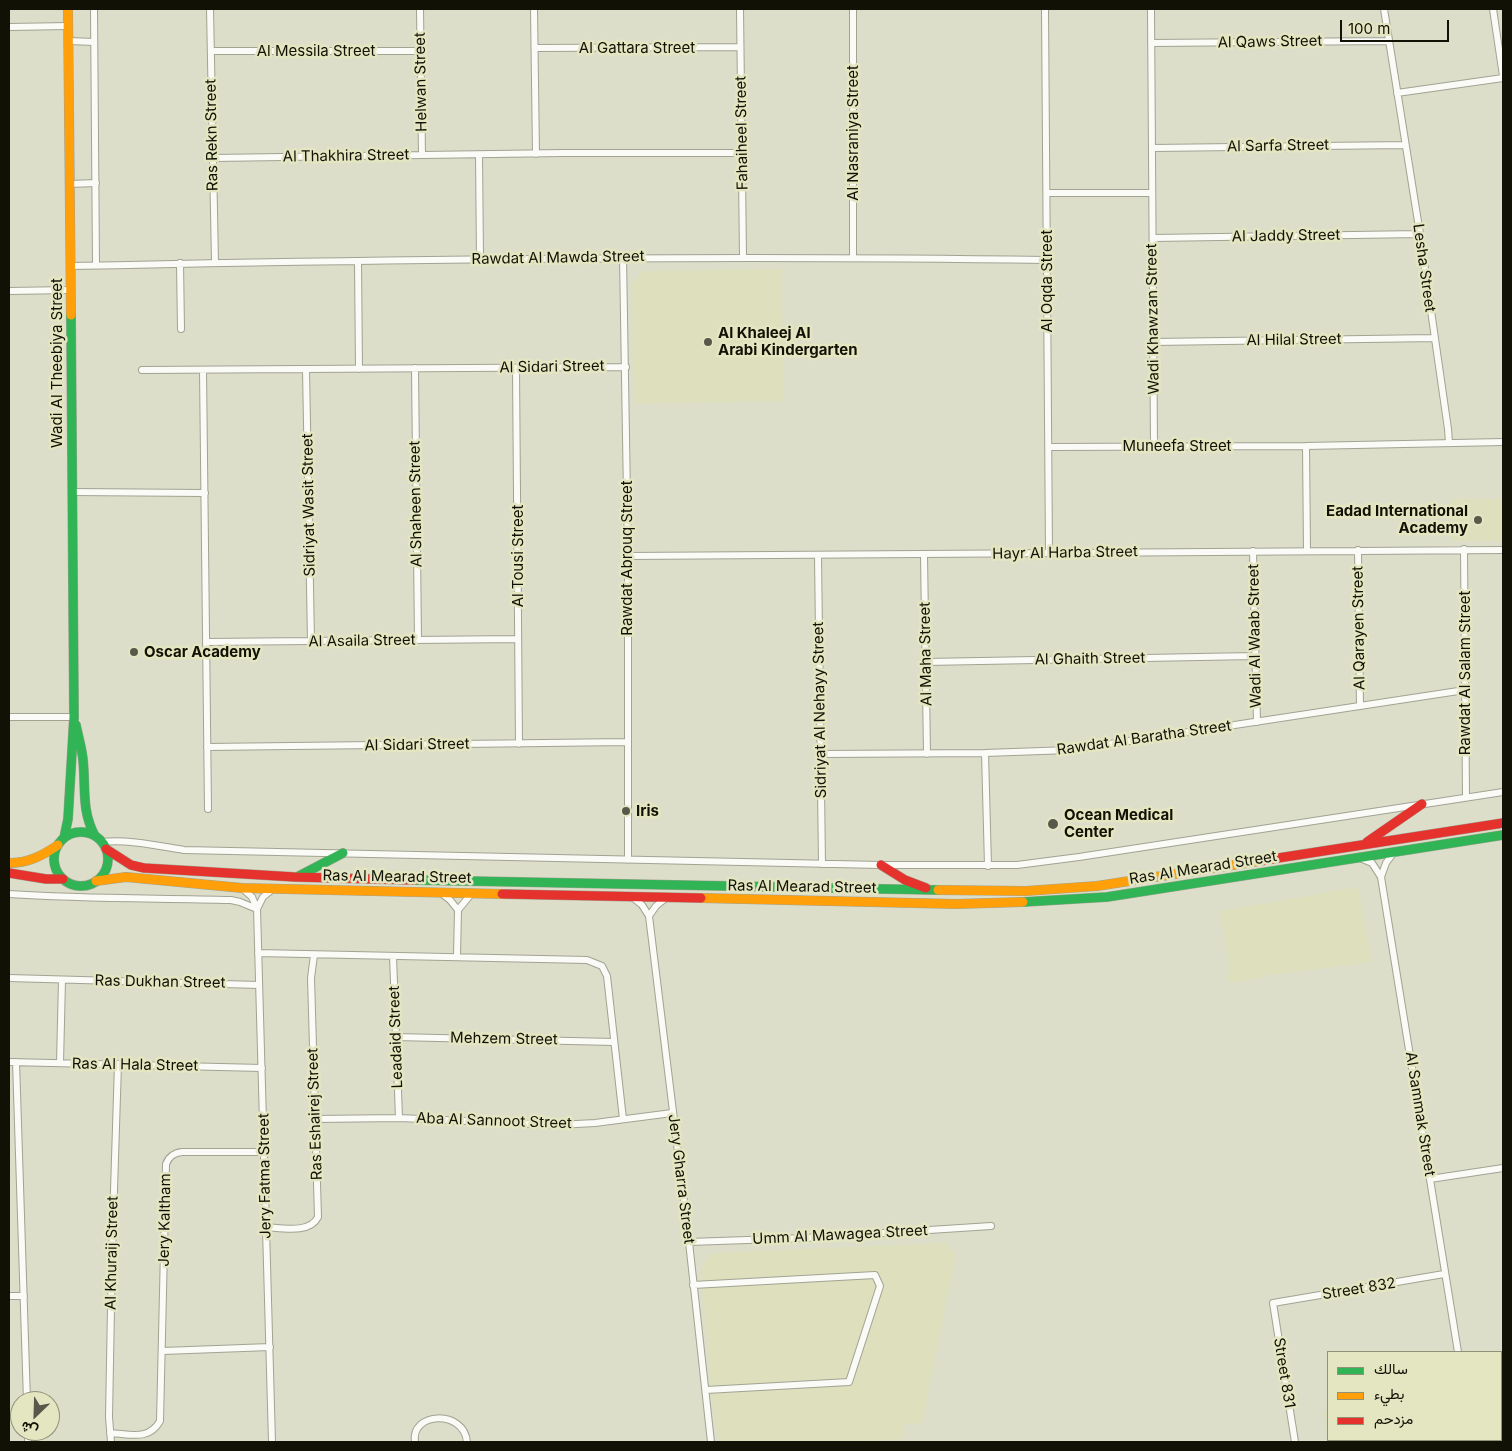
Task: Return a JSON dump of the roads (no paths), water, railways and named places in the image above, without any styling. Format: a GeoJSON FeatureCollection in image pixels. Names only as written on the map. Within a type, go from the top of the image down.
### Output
{"type":"FeatureCollection","features":[{"type":"Feature","properties":{"kind":"street","name":"Wadi Al Theebiya Street"},"geometry":{"type":"LineString","coordinates":[[61,841],[68,819],[74,717],[68,9]]}},
{"type":"Feature","properties":{"kind":"street"},"geometry":{"type":"LineString","coordinates":[[94,9],[96,265]]}},
{"type":"Feature","properties":{"kind":"street","name":"Ras Rekn Street"},"geometry":{"type":"LineString","coordinates":[[210,9],[215,262]]}},
{"type":"Feature","properties":{"kind":"street","name":"Helwan Street"},"geometry":{"type":"LineString","coordinates":[[420,9],[422,155]]}},
{"type":"Feature","properties":{"kind":"street"},"geometry":{"type":"LineString","coordinates":[[534,9],[536,154]]}},
{"type":"Feature","properties":{"kind":"street","name":"Fahaiheel Street"},"geometry":{"type":"LineString","coordinates":[[740,9],[743,257]]}},
{"type":"Feature","properties":{"kind":"street","name":"Al Nasraniya Street"},"geometry":{"type":"LineString","coordinates":[[853,9],[853,257]]}},
{"type":"Feature","properties":{"kind":"street","name":"Al Oqda Street"},"geometry":{"type":"LineString","coordinates":[[1045,9],[1049,553]]}},
{"type":"Feature","properties":{"kind":"street","name":"Wadi Khawzan Street"},"geometry":{"type":"LineString","coordinates":[[1151,9],[1154,445]]}},
{"type":"Feature","properties":{"kind":"street","name":"Lesha Street"},"geometry":{"type":"LineString","coordinates":[[1384,9],[1420,234],[1449,443]]}},
{"type":"Feature","properties":{"kind":"street"},"geometry":{"type":"LineString","coordinates":[[1397,93],[1503,77],[1492,9]]}},
{"type":"Feature","properties":{"kind":"street"},"geometry":{"type":"LineString","coordinates":[[9,27],[68,26]]}},
{"type":"Feature","properties":{"kind":"street"},"geometry":{"type":"LineString","coordinates":[[68,41],[94,42]]}},
{"type":"Feature","properties":{"kind":"street","name":"Al Qaws Street"},"geometry":{"type":"LineString","coordinates":[[1151,43],[1389,41]]}},
{"type":"Feature","properties":{"kind":"street","name":"Al Gattara Street"},"geometry":{"type":"LineString","coordinates":[[535,48],[740,47]]}},
{"type":"Feature","properties":{"kind":"street","name":"Al Messila Street"},"geometry":{"type":"LineString","coordinates":[[210,51],[421,51]]}},
{"type":"Feature","properties":{"kind":"street","name":"Al Sarfa Street"},"geometry":{"type":"LineString","coordinates":[[1152,148],[1405,145]]}},
{"type":"Feature","properties":{"kind":"street","name":"Al Thakhira Street"},"geometry":{"type":"LineString","coordinates":[[213,158],[742,153]]}},
{"type":"Feature","properties":{"kind":"street"},"geometry":{"type":"LineString","coordinates":[[478,155],[480,259]]}},
{"type":"Feature","properties":{"kind":"street"},"geometry":{"type":"LineString","coordinates":[[70,184],[96,183]]}},
{"type":"Feature","properties":{"kind":"street"},"geometry":{"type":"LineString","coordinates":[[1047,193],[1152,192]]}},
{"type":"Feature","properties":{"kind":"street","name":"Al Jaddy Street"},"geometry":{"type":"LineString","coordinates":[[1153,238],[1420,234]]}},
{"type":"Feature","properties":{"kind":"street","name":"Rawdat Al Mawda Street"},"geometry":{"type":"LineString","coordinates":[[70,266],[215,262],[623,257],[853,257],[1046,260]]}},
{"type":"Feature","properties":{"kind":"street","name":"Rawdat Abrouq Street"},"geometry":{"type":"LineString","coordinates":[[623,257],[628,556],[628,860]]}},
{"type":"Feature","properties":{"kind":"street"},"geometry":{"type":"LineString","coordinates":[[358,261],[359,369]]}},
{"type":"Feature","properties":{"kind":"street"},"geometry":{"type":"LineString","coordinates":[[180,263],[181,328]]}},
{"type":"Feature","properties":{"kind":"street"},"geometry":{"type":"LineString","coordinates":[[9,292],[70,290]]}},
{"type":"Feature","properties":{"kind":"street","name":"Al Hilal Street"},"geometry":{"type":"LineString","coordinates":[[1154,342],[1435,338]]}},
{"type":"Feature","properties":{"kind":"street","name":"Al Sidari Street"},"geometry":{"type":"LineString","coordinates":[[142,370],[626,367]]}},
{"type":"Feature","properties":{"kind":"street","name":"Al Shaheen Street"},"geometry":{"type":"LineString","coordinates":[[415,368],[418,640]]}},
{"type":"Feature","properties":{"kind":"street","name":"Al Tousi Street"},"geometry":{"type":"LineString","coordinates":[[516,368],[519,744]]}},
{"type":"Feature","properties":{"kind":"street","name":"Sidriyat Wasit Street"},"geometry":{"type":"LineString","coordinates":[[306,369],[311,641]]}},
{"type":"Feature","properties":{"kind":"street"},"geometry":{"type":"LineString","coordinates":[[203,370],[208,809]]}},
{"type":"Feature","properties":{"kind":"street","name":"Muneefa Street"},"geometry":{"type":"LineString","coordinates":[[1049,447],[1154,445],[1306,446],[1503,442]]}},
{"type":"Feature","properties":{"kind":"street"},"geometry":{"type":"LineString","coordinates":[[1306,446],[1307,550]]}},
{"type":"Feature","properties":{"kind":"street"},"geometry":{"type":"LineString","coordinates":[[72,492],[204,493]]}},
{"type":"Feature","properties":{"kind":"street","name":"Rawdat Al Salam Street"},"geometry":{"type":"LineString","coordinates":[[1464,549],[1466,797]]}},
{"type":"Feature","properties":{"kind":"street","name":"Al Qarayen Street"},"geometry":{"type":"LineString","coordinates":[[1358,550],[1360,706]]}},
{"type":"Feature","properties":{"kind":"street","name":"Hayr Al Harba Street"},"geometry":{"type":"LineString","coordinates":[[628,556],[1503,550]]}},
{"type":"Feature","properties":{"kind":"street","name":"Wadi Al Waab Street"},"geometry":{"type":"LineString","coordinates":[[1253,551],[1256,722]]}},
{"type":"Feature","properties":{"kind":"street","name":"Al Maha Street"},"geometry":{"type":"LineString","coordinates":[[924,555],[927,754]]}},
{"type":"Feature","properties":{"kind":"street","name":"Sidriyat Al Nehayy Street"},"geometry":{"type":"LineString","coordinates":[[818,556],[822,864]]}},
{"type":"Feature","properties":{"kind":"street","name":"Al Asaila Street"},"geometry":{"type":"LineString","coordinates":[[206,642],[518,639]]}},
{"type":"Feature","properties":{"kind":"street","name":"Al Ghaith Street"},"geometry":{"type":"LineString","coordinates":[[926,662],[1254,656]]}},
{"type":"Feature","properties":{"kind":"street","name":"Rawdat Al Baratha Street"},"geometry":{"type":"LineString","coordinates":[[821,754],[927,754],[1070,750],[1465,690]]}},
{"type":"Feature","properties":{"kind":"street"},"geometry":{"type":"LineString","coordinates":[[9,717],[74,717]]}},
{"type":"Feature","properties":{"kind":"street","name":"Wadi Al Theebiya Street"},"geometry":{"type":"LineString","coordinates":[[74,717],[84,758],[85,808],[88,823],[101,843]]}},
{"type":"Feature","properties":{"kind":"street","name":"Al Sidari Street"},"geometry":{"type":"LineString","coordinates":[[207,747],[628,742]]}},
{"type":"Feature","properties":{"kind":"street"},"geometry":{"type":"LineString","coordinates":[[985,753],[988,866]]}},
{"type":"Feature","properties":{"kind":"street","name":"Ras Al Mearad Street"},"geometry":{"type":"LineString","coordinates":[[101,843],[115,842],[166,846],[184,850],[822,864],[1017,865],[1503,792]]}},
{"type":"Feature","properties":{"kind":"street"},"geometry":{"type":"LineString","coordinates":[[1360,846],[1422,804]]}},
{"type":"Feature","properties":{"kind":"street","name":"Ras Al Mearad Street"},"geometry":{"type":"LineString","coordinates":[[101,843],[130,865],[144,868],[295,878],[933,891],[1026,891],[1097,886],[1503,822]]}},
{"type":"Feature","properties":{"kind":"street"},"geometry":{"type":"LineString","coordinates":[[9,863],[32,861],[41,857],[61,841],[71,834],[79,832],[88,833],[101,843],[108,858],[102,875],[88,885],[79,886],[70,884],[63,879],[58,873],[54,859],[61,841]]}},
{"type":"Feature","properties":{"kind":"street","name":"Ras Al Mearad Street"},"geometry":{"type":"LineString","coordinates":[[96,881],[126,877],[242,888],[274,889],[956,904],[1041,902],[1107,897],[1503,835]]}},
{"type":"Feature","properties":{"kind":"street"},"geometry":{"type":"LineString","coordinates":[[1381,877],[1386,863],[1395,851]]}},
{"type":"Feature","properties":{"kind":"street"},"geometry":{"type":"LineString","coordinates":[[295,878],[343,853]]}},
{"type":"Feature","properties":{"kind":"street"},"geometry":{"type":"LineString","coordinates":[[1358,857],[1372,864],[1381,877]]}},
{"type":"Feature","properties":{"kind":"street"},"geometry":{"type":"LineString","coordinates":[[881,865],[905,880],[933,891]]}},
{"type":"Feature","properties":{"kind":"street"},"geometry":{"type":"LineString","coordinates":[[9,873],[46,879],[63,879]]}},
{"type":"Feature","properties":{"kind":"street","name":"Al Sammak Street"},"geometry":{"type":"LineString","coordinates":[[1381,877],[1458,1351]]}},
{"type":"Feature","properties":{"kind":"street"},"geometry":{"type":"LineString","coordinates":[[242,888],[252,897],[257,909]]}},
{"type":"Feature","properties":{"kind":"street"},"geometry":{"type":"LineString","coordinates":[[257,909],[263,897],[274,889]]}},
{"type":"Feature","properties":{"kind":"street"},"geometry":{"type":"LineString","coordinates":[[440,892],[458,910]]}},
{"type":"Feature","properties":{"kind":"street"},"geometry":{"type":"LineString","coordinates":[[457,956],[458,910],[473,892]]}},
{"type":"Feature","properties":{"kind":"street"},"geometry":{"type":"LineString","coordinates":[[9,894],[88,898],[231,900],[257,909]]}},
{"type":"Feature","properties":{"kind":"street"},"geometry":{"type":"LineString","coordinates":[[632,897],[642,904],[649,916],[656,906],[666,898]]}},
{"type":"Feature","properties":{"kind":"street","name":"Jery Fatma Street"},"geometry":{"type":"LineString","coordinates":[[257,909],[272,1442]]}},
{"type":"Feature","properties":{"kind":"street","name":"Jery Gharra Street"},"geometry":{"type":"LineString","coordinates":[[649,916],[689,1242],[711,1442]]}},
{"type":"Feature","properties":{"kind":"street"},"geometry":{"type":"LineString","coordinates":[[258,953],[587,960],[602,966],[607,976],[623,1119]]}},
{"type":"Feature","properties":{"kind":"street","name":"Ras Eshairej Street"},"geometry":{"type":"LineString","coordinates":[[266,1228],[308,1228],[316,1222],[318,1212],[311,978],[314,955]]}},
{"type":"Feature","properties":{"kind":"street","name":"Leadaid Street"},"geometry":{"type":"LineString","coordinates":[[393,956],[399,1118]]}},
{"type":"Feature","properties":{"kind":"street","name":"Ras Dukhan Street"},"geometry":{"type":"LineString","coordinates":[[9,978],[259,984]]}},
{"type":"Feature","properties":{"kind":"street"},"geometry":{"type":"LineString","coordinates":[[60,1063],[62,980]]}},
{"type":"Feature","properties":{"kind":"street","name":"Mehzem Street"},"geometry":{"type":"LineString","coordinates":[[395,1037],[614,1042]]}},
{"type":"Feature","properties":{"kind":"street","name":"Ras Al Hala Street"},"geometry":{"type":"LineString","coordinates":[[9,1062],[262,1068]]}},
{"type":"Feature","properties":{"kind":"street"},"geometry":{"type":"LineString","coordinates":[[16,1062],[27,1391]]}},
{"type":"Feature","properties":{"kind":"street","name":"Al Khuraij Street"},"geometry":{"type":"LineString","coordinates":[[111,1442],[109,1418],[112,1253],[118,1064]]}},
{"type":"Feature","properties":{"kind":"street","name":"Aba Al Sannoot Street"},"geometry":{"type":"LineString","coordinates":[[316,1119],[399,1118],[558,1125],[672,1113]]}},
{"type":"Feature","properties":{"kind":"street","name":"Jery Kaltham"},"geometry":{"type":"LineString","coordinates":[[110,1434],[144,1435],[157,1428],[160,1421],[166,1174],[168,1160],[176,1153],[182,1152],[264,1152]]}},
{"type":"Feature","properties":{"kind":"street"},"geometry":{"type":"LineString","coordinates":[[1430,1179],[1503,1168]]}},
{"type":"Feature","properties":{"kind":"street","name":"Umm Al Mawagea Street"},"geometry":{"type":"LineString","coordinates":[[689,1242],[806,1238],[991,1226]]}},
{"type":"Feature","properties":{"kind":"street","name":"Street 832"},"geometry":{"type":"LineString","coordinates":[[1273,1303],[1444,1274]]}},
{"type":"Feature","properties":{"kind":"street"},"geometry":{"type":"LineString","coordinates":[[693,1285],[875,1275],[880,1286],[848,1382],[706,1390]]}},
{"type":"Feature","properties":{"kind":"street"},"geometry":{"type":"LineString","coordinates":[[9,1296],[24,1296]]}},
{"type":"Feature","properties":{"kind":"street","name":"Street 831"},"geometry":{"type":"LineString","coordinates":[[1273,1303],[1295,1442]]}},
{"type":"Feature","properties":{"kind":"street"},"geometry":{"type":"LineString","coordinates":[[163,1350],[270,1347]]}},
{"type":"Feature","properties":{"kind":"street"},"geometry":{"type":"LineString","coordinates":[[415,1442],[414,1436],[422,1424],[430,1419],[439,1418],[458,1424],[465,1432],[467,1442]]}},
{"type":"Feature","properties":{"kind":"place","name":"Al Khaleej Al Arabi Kindergarten"},"geometry":{"type":"Point","coordinates":[708,342]}},
{"type":"Feature","properties":{"kind":"place","name":"Eadad International Academy"},"geometry":{"type":"Point","coordinates":[1478,520]}},
{"type":"Feature","properties":{"kind":"place","name":"Oscar Academy"},"geometry":{"type":"Point","coordinates":[134,652]}},
{"type":"Feature","properties":{"kind":"place","name":"Iris"},"geometry":{"type":"Point","coordinates":[626,811]}},
{"type":"Feature","properties":{"kind":"place","name":"Ocean Medical Center"},"geometry":{"type":"Point","coordinates":[1053,824]}}]}
